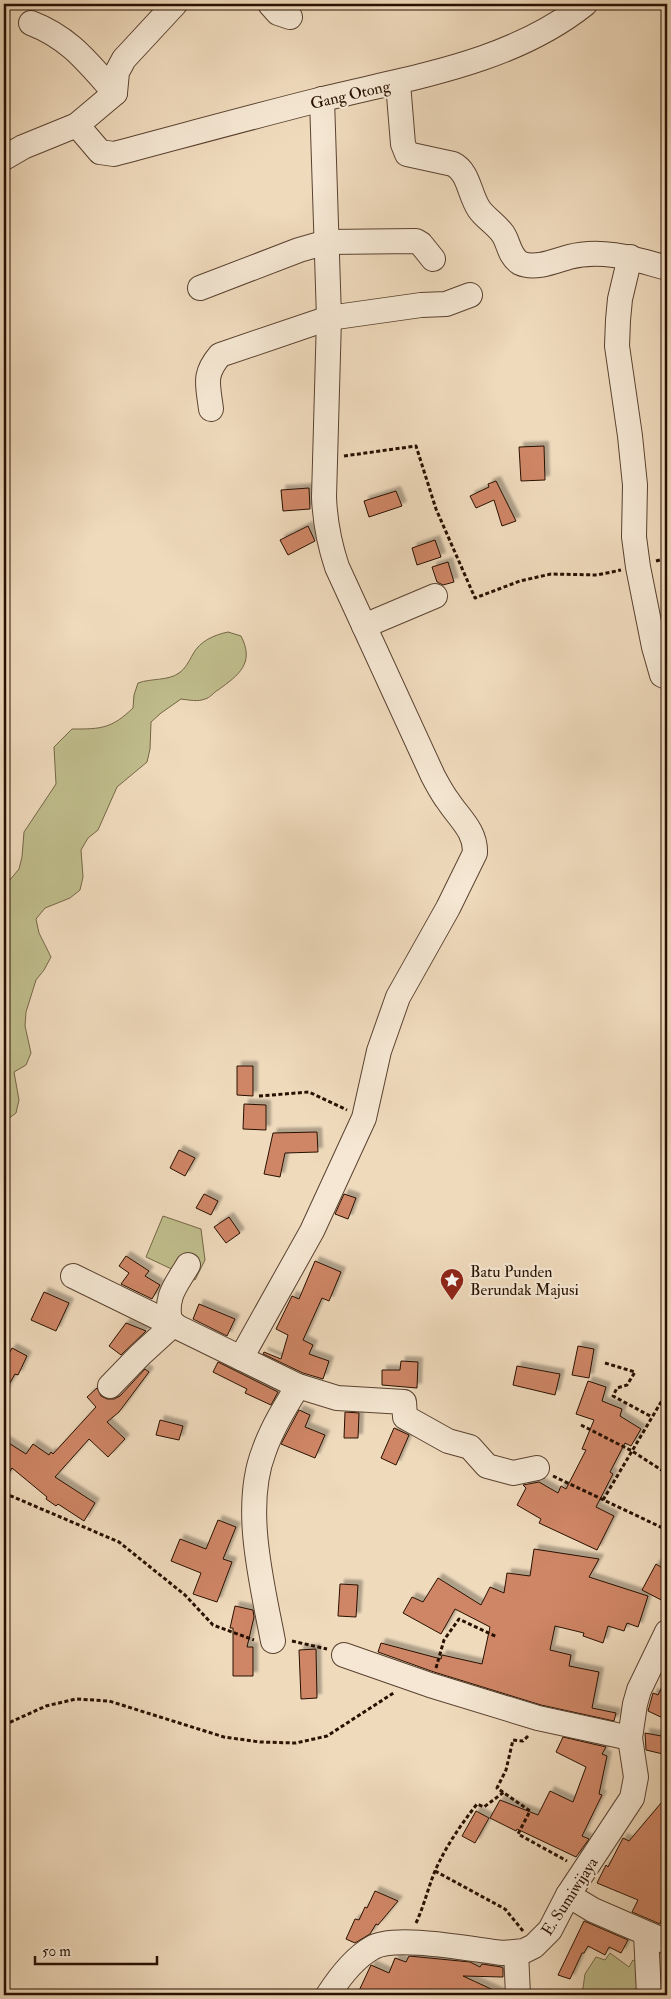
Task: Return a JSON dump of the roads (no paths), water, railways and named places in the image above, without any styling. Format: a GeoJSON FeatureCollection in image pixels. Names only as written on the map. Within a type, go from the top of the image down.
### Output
{"type":"FeatureCollection","features":[{"type":"Feature","properties":{"kind":"street"},"geometry":{"type":"LineString","coordinates":[[4,158],[23,147],[77,125],[115,93],[116,72],[124,59],[174,4]]}},
{"type":"Feature","properties":{"kind":"street"},"geometry":{"type":"LineString","coordinates":[[270,4],[278,13],[290,16]]}},
{"type":"Feature","properties":{"kind":"street"},"geometry":{"type":"LineString","coordinates":[[398,83],[458,66],[532,37],[564,21],[585,4]]}},
{"type":"Feature","properties":{"kind":"street"},"geometry":{"type":"LineString","coordinates":[[31,23],[51,31],[64,40],[79,53],[115,93]]}},
{"type":"Feature","properties":{"kind":"street","name":"Gang Otong"},"geometry":{"type":"LineString","coordinates":[[77,125],[100,152],[114,154],[322,99],[398,83],[404,149],[407,154],[459,167],[479,208],[503,235],[515,259],[522,264],[531,265],[554,262],[580,255],[610,254],[630,257],[667,268]]}},
{"type":"Feature","properties":{"kind":"street"},"geometry":{"type":"LineString","coordinates":[[241,1358],[312,1231],[364,1118],[379,1051],[398,997],[456,892],[475,853],[475,845],[470,831],[448,802],[433,776],[337,567],[330,546],[326,522],[325,459],[329,318],[322,99]]}},
{"type":"Feature","properties":{"kind":"street"},"geometry":{"type":"LineString","coordinates":[[200,288],[299,250],[327,242],[416,241],[421,244],[433,259]]}},
{"type":"Feature","properties":{"kind":"street"},"geometry":{"type":"LineString","coordinates":[[630,257],[620,299],[617,346],[630,436],[634,486],[634,537],[638,567],[656,656],[662,675],[667,677]]}},
{"type":"Feature","properties":{"kind":"street"},"geometry":{"type":"LineString","coordinates":[[211,408],[208,383],[210,367],[220,355],[329,318],[421,305],[446,304],[470,295]]}},
{"type":"Feature","properties":{"kind":"street"},"geometry":{"type":"LineString","coordinates":[[364,626],[435,596]]}},
{"type":"Feature","properties":{"kind":"street"},"geometry":{"type":"LineString","coordinates":[[172,1324],[168,1315],[169,1296],[188,1264]]}},
{"type":"Feature","properties":{"kind":"street"},"geometry":{"type":"LineString","coordinates":[[72,1276],[298,1386],[337,1398],[404,1402],[405,1417],[448,1440],[470,1447],[487,1466],[512,1473],[537,1468]]}},
{"type":"Feature","properties":{"kind":"street"},"geometry":{"type":"LineString","coordinates":[[110,1386],[172,1324]]}},
{"type":"Feature","properties":{"kind":"street"},"geometry":{"type":"LineString","coordinates":[[272,1641],[258,1554],[254,1513],[257,1477],[263,1452],[280,1416],[298,1386]]}},
{"type":"Feature","properties":{"kind":"street","name":"E. Sumiwijaya"},"geometry":{"type":"LineString","coordinates":[[525,1949],[581,1903],[585,1870],[632,1798],[636,1777],[630,1738],[634,1704],[667,1632]]}},
{"type":"Feature","properties":{"kind":"street"},"geometry":{"type":"LineString","coordinates":[[344,1656],[538,1718],[630,1738]]}},
{"type":"Feature","properties":{"kind":"street"},"geometry":{"type":"LineString","coordinates":[[581,1903],[657,1938],[649,1995]]}},
{"type":"Feature","properties":{"kind":"street"},"geometry":{"type":"LineString","coordinates":[[328,1995],[346,1970],[373,1947],[396,1942],[502,1953],[525,1949],[518,1995]]}},
{"type":"Feature","properties":{"kind":"place","name":"Batu Punden Berundak Majusi"},"geometry":{"type":"Point","coordinates":[452,1301]}}]}
